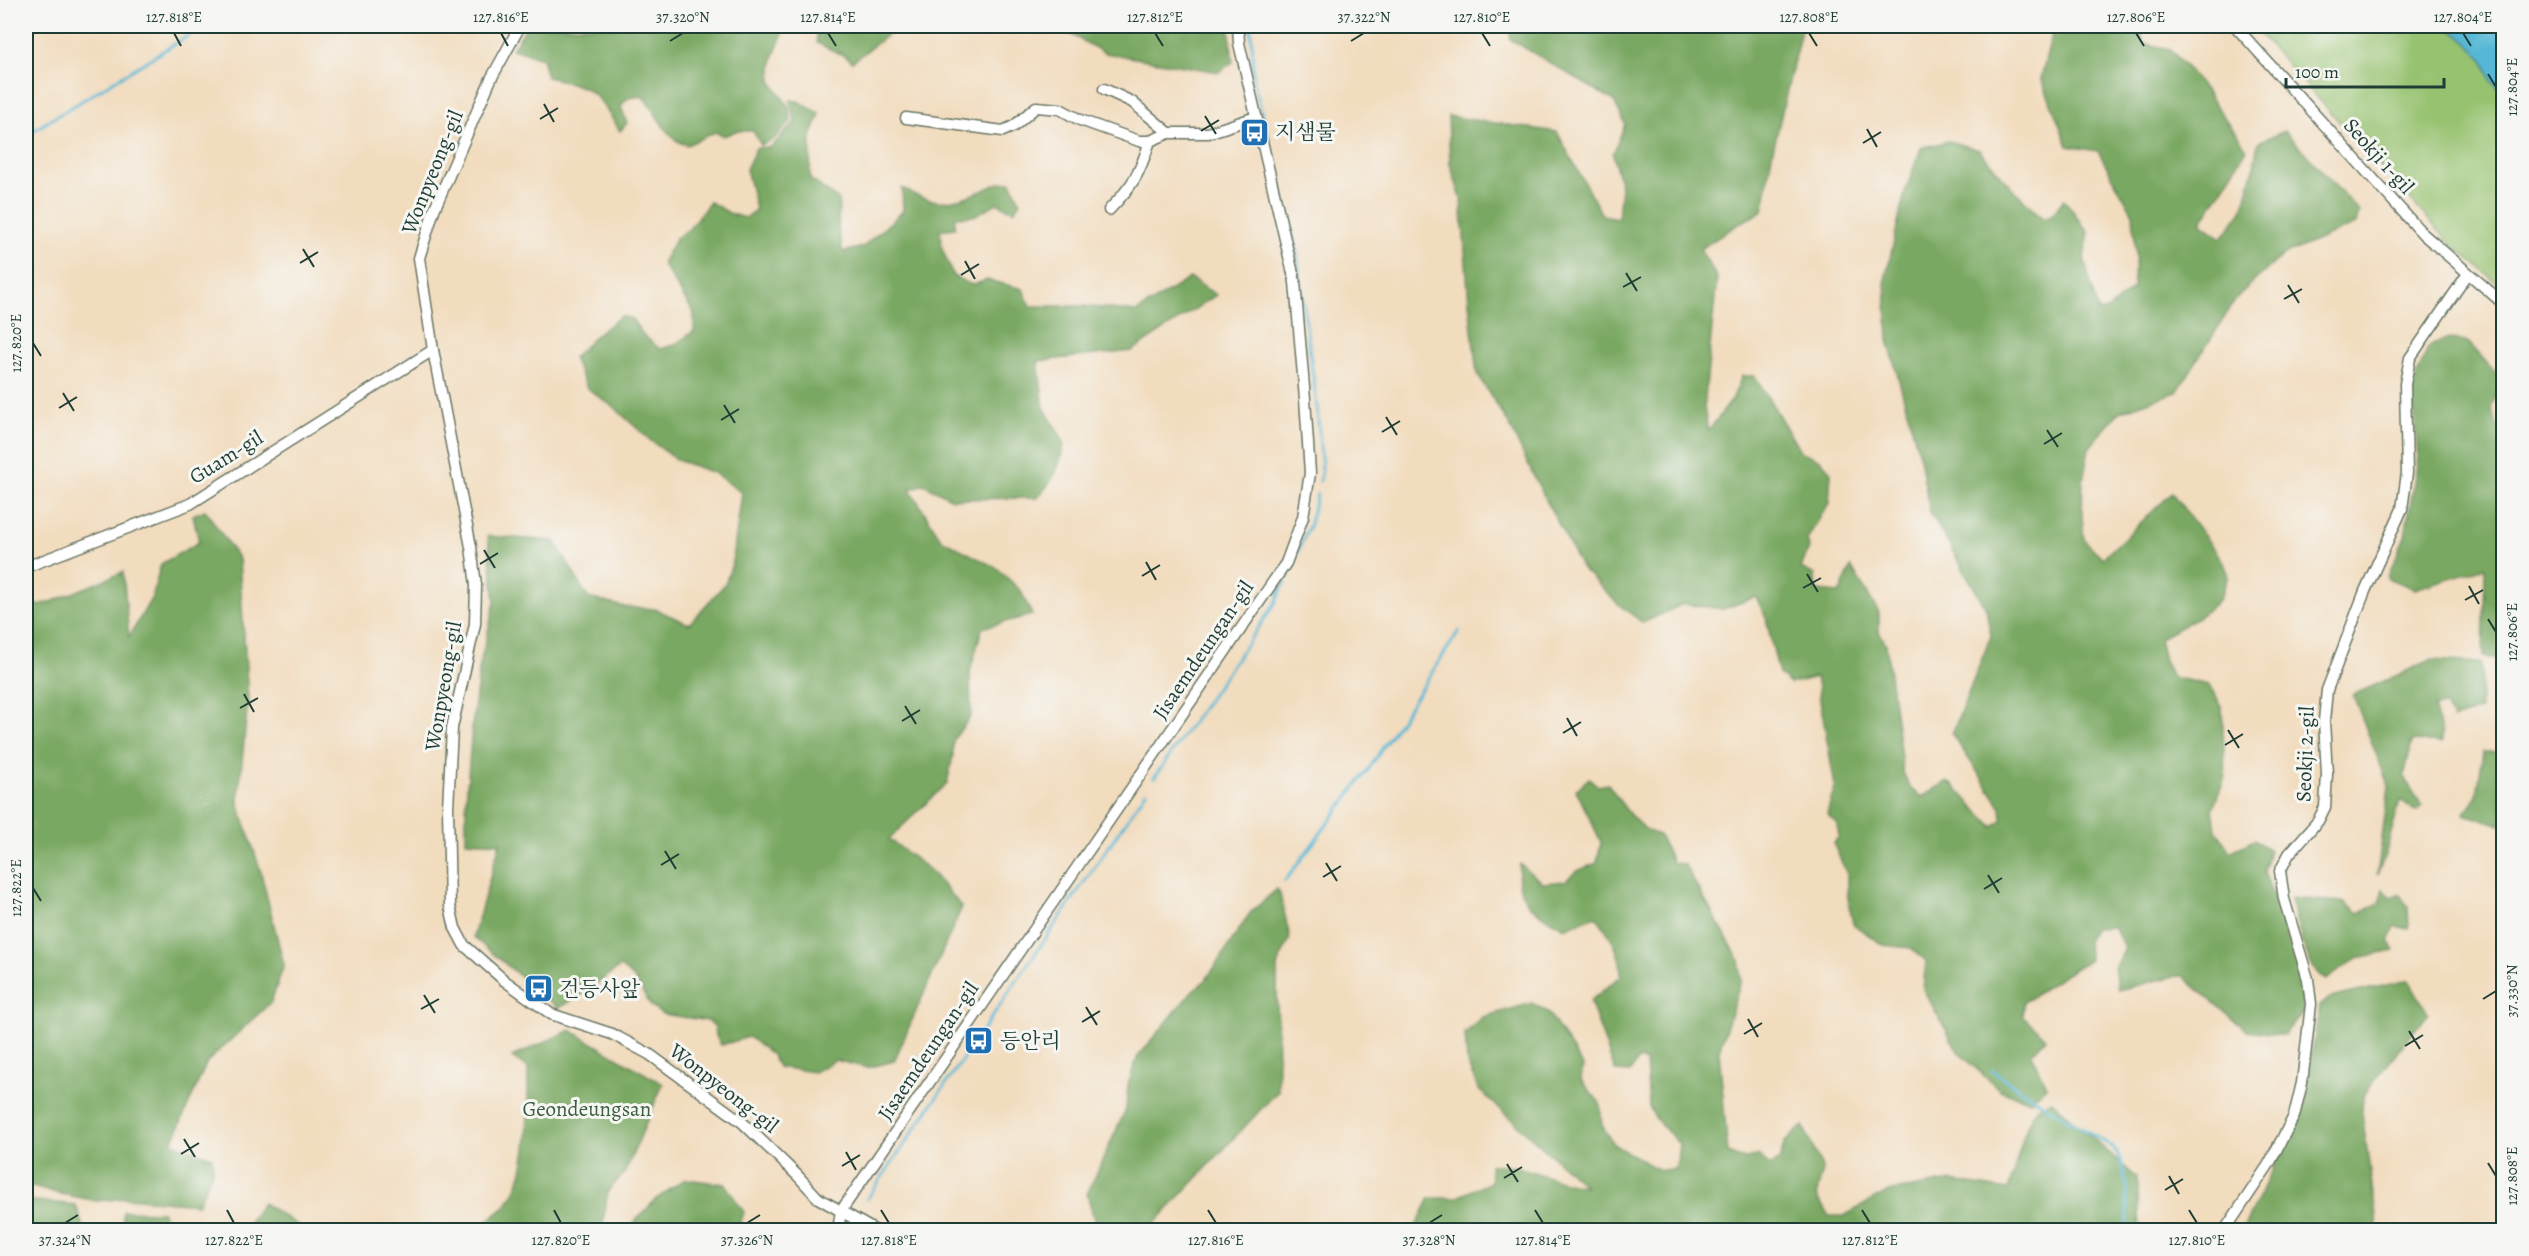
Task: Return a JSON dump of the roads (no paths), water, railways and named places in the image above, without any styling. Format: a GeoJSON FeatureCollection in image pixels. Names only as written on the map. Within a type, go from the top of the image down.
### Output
{"type":"FeatureCollection","features":[{"type":"Feature","properties":{"kind":"street","name":"Wonpyeong-gil"},"geometry":{"type":"LineString","coordinates":[[520,26],[491,80],[434,210],[419,258],[433,350],[476,585],[475,624],[452,728],[448,808],[450,906],[455,928],[464,945],[505,981],[551,1014],[612,1034],[649,1054],[742,1122],[818,1198],[841,1211]]}},
{"type":"Feature","properties":{"kind":"street","name":"Jisaemdeungan-gil"},"geometry":{"type":"LineString","coordinates":[[838,1230],[841,1211],[1286,563],[1303,518],[1310,473],[1294,282],[1239,43],[1238,26]]}},
{"type":"Feature","properties":{"kind":"street","name":"Seokji 1-gil"},"geometry":{"type":"LineString","coordinates":[[2235,26],[2423,234],[2504,304]]}},
{"type":"Feature","properties":{"kind":"street"},"geometry":{"type":"LineString","coordinates":[[1104,89],[1132,102],[1169,133]]}},
{"type":"Feature","properties":{"kind":"street"},"geometry":{"type":"LineString","coordinates":[[906,118],[1003,131],[1014,126],[1036,107],[1060,109],[1080,120],[1139,141],[1150,141],[1169,133],[1208,133],[1256,117]]}},
{"type":"Feature","properties":{"kind":"street"},"geometry":{"type":"LineString","coordinates":[[1109,210],[1133,185],[1150,141]]}},
{"type":"Feature","properties":{"kind":"street","name":"Seokji 2-gil"},"geometry":{"type":"LineString","coordinates":[[2225,1230],[2269,1164],[2294,1116],[2302,1083],[2312,1004],[2308,979],[2284,899],[2280,871],[2289,854],[2318,821],[2325,807],[2327,774],[2324,721],[2327,690],[2365,591],[2402,510],[2407,473],[2405,384],[2410,358],[2467,274]]}},
{"type":"Feature","properties":{"kind":"street","name":"Guam-gil"},"geometry":{"type":"LineString","coordinates":[[26,567],[190,504],[433,350]]}},
{"type":"Feature","properties":{"kind":"street"},"geometry":{"type":"LineString","coordinates":[[841,1211],[874,1230]]}},
{"type":"Feature","properties":{"kind":"water"},"geometry":{"type":"Polygon","coordinates":[[[2445,26],[2503,26],[2503,94],[2491,79],[2484,61],[2461,36],[2445,26]]]}},
{"type":"Feature","properties":{"kind":"waterway"},"geometry":{"type":"LineString","coordinates":[[26,135],[204,26]]}},
{"type":"Feature","properties":{"kind":"waterway"},"geometry":{"type":"LineString","coordinates":[[1251,26],[1254,82],[1296,247],[1317,407],[1322,469],[1320,481]]}},
{"type":"Feature","properties":{"kind":"waterway"},"geometry":{"type":"LineString","coordinates":[[1154,778],[1276,602],[1310,524],[1317,494]]}},
{"type":"Feature","properties":{"kind":"waterway"},"geometry":{"type":"LineString","coordinates":[[1285,881],[1370,767],[1459,631]]}},
{"type":"Feature","properties":{"kind":"waterway"},"geometry":{"type":"LineString","coordinates":[[867,1199],[1146,792]]}},
{"type":"Feature","properties":{"kind":"waterway"},"geometry":{"type":"LineString","coordinates":[[1992,1070],[2020,1090],[2113,1147],[2125,1176],[2128,1230]]}},
{"type":"Feature","properties":{"kind":"place","name":"지샘물"},"geometry":{"type":"Point","coordinates":[1254,132]}},
{"type":"Feature","properties":{"kind":"place","name":"건등사앞"},"geometry":{"type":"Point","coordinates":[538,989]}},
{"type":"Feature","properties":{"kind":"place","name":"등안리"},"geometry":{"type":"Point","coordinates":[979,1041]}},
{"type":"Feature","properties":{"kind":"park label","name":"Geondeungsan"},"geometry":{"type":"Point","coordinates":[587,1109]}}]}
